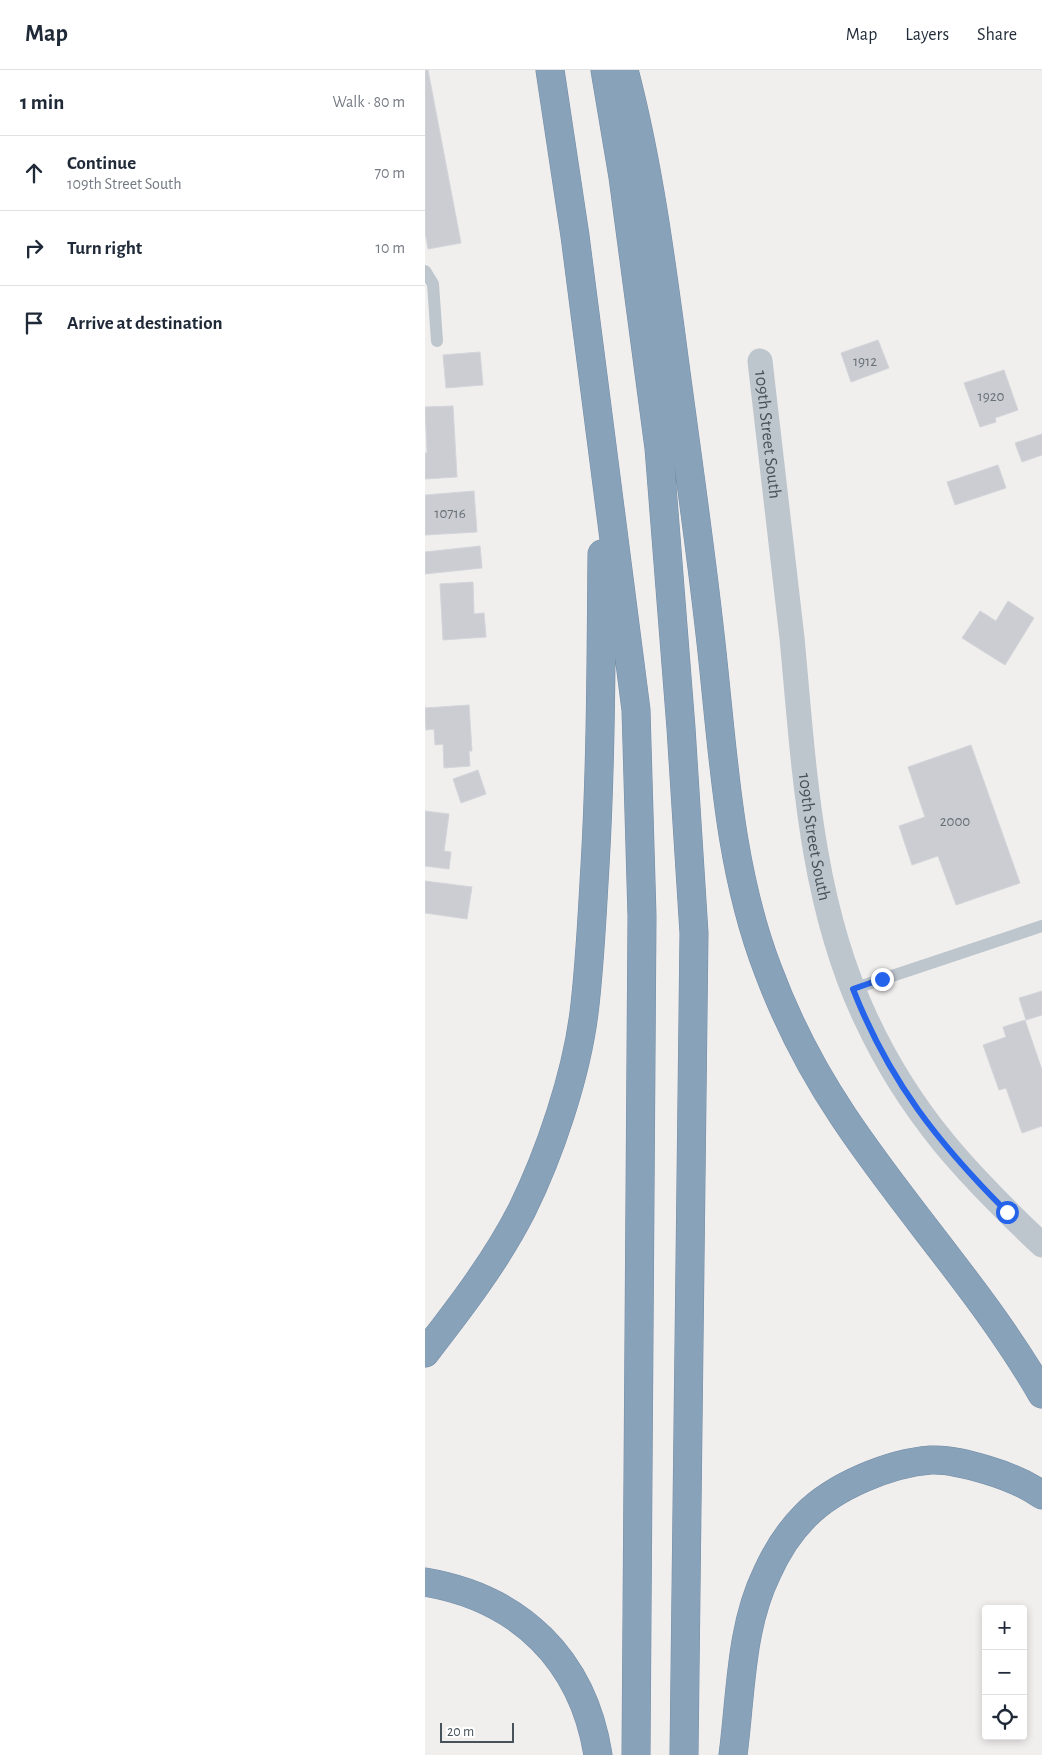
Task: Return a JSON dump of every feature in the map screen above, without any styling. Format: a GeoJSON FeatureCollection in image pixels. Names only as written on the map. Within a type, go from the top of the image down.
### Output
{"type":"FeatureCollection","features":[{"type":"Feature","properties":{"kind":"highway"},"geometry":{"type":"LineString","coordinates":[[550,70],[603,446],[636,710],[642,916],[636,1755]]}},
{"type":"Feature","properties":{"kind":"highway"},"geometry":{"type":"LineString","coordinates":[[605,70],[623,178],[659,448],[681,728],[694,933],[684,1755]]}},
{"type":"Feature","properties":{"kind":"highway"},"geometry":{"type":"LineString","coordinates":[[624,70],[633,106],[665,296],[706,596],[729,804],[738,865],[755,932],[783,1009],[841,1114],[991,1314],[1042,1394]]}},
{"type":"Feature","properties":{"kind":"highway"},"geometry":{"type":"LineString","coordinates":[[425,1353],[466,1299],[522,1209],[557,1125],[584,1014],[591,937],[600,781],[603,446]]}},
{"type":"Feature","properties":{"kind":"highway"},"geometry":{"type":"LineString","coordinates":[[733,1755],[748,1633],[757,1597],[780,1549],[806,1514],[822,1502],[868,1476],[893,1467],[933,1460],[958,1463],[1004,1475],[1029,1485],[1042,1495]]}},
{"type":"Feature","properties":{"kind":"highway"},"geometry":{"type":"LineString","coordinates":[[425,1582],[465,1592],[489,1602],[527,1625],[550,1646],[575,1684],[587,1709],[598,1755]]}},
{"type":"Feature","properties":{"kind":"street","name":"109th Street South"},"geometry":{"type":"LineString","coordinates":[[760,360],[804,771],[815,844],[835,932],[853,989],[865,1018],[884,1054],[909,1097],[932,1130],[970,1175],[1042,1245]]}},
{"type":"Feature","properties":{"kind":"lane"},"geometry":{"type":"LineString","coordinates":[[425,271],[430,276],[433,284],[437,341]]}},
{"type":"Feature","properties":{"kind":"lane"},"geometry":{"type":"LineString","coordinates":[[853,989],[1042,926]]}},
{"type":"Feature","properties":{"kind":"building"},"geometry":{"type":"Polygon","coordinates":[[[425,70],[428,70],[461,243],[428,249],[425,232],[425,70]]]}},
{"type":"Feature","properties":{"kind":"building"},"geometry":{"type":"Polygon","coordinates":[[[878,340],[889,368],[851,382],[841,353],[878,340]]]}},
{"type":"Feature","properties":{"kind":"building"},"geometry":{"type":"Polygon","coordinates":[[[480,352],[483,385],[446,388],[443,355],[480,352]]]}},
{"type":"Feature","properties":{"kind":"building"},"geometry":{"type":"Polygon","coordinates":[[[1004,370],[1018,410],[995,418],[996,422],[980,427],[964,383],[1004,370]]]}},
{"type":"Feature","properties":{"kind":"building"},"geometry":{"type":"Polygon","coordinates":[[[453,406],[457,477],[425,479],[425,453],[427,453],[425,407],[453,406]]]}},
{"type":"Feature","properties":{"kind":"building"},"geometry":{"type":"Polygon","coordinates":[[[1042,434],[1042,455],[1022,462],[1015,443],[1042,434]]]}},
{"type":"Feature","properties":{"kind":"building"},"geometry":{"type":"Polygon","coordinates":[[[998,465],[1006,488],[955,505],[947,482],[998,465]]]}},
{"type":"Feature","properties":{"kind":"building"},"geometry":{"type":"Polygon","coordinates":[[[474,491],[477,532],[425,535],[425,495],[474,491]]]}},
{"type":"Feature","properties":{"kind":"building"},"geometry":{"type":"Polygon","coordinates":[[[480,546],[482,568],[425,574],[425,552],[480,546]]]}},
{"type":"Feature","properties":{"kind":"building"},"geometry":{"type":"Polygon","coordinates":[[[473,582],[474,614],[484,613],[486,637],[443,640],[440,584],[473,582]]]}},
{"type":"Feature","properties":{"kind":"building"},"geometry":{"type":"Polygon","coordinates":[[[1008,601],[1034,618],[1005,665],[962,638],[980,611],[996,621],[1008,601]]]}},
{"type":"Feature","properties":{"kind":"building"},"geometry":{"type":"Polygon","coordinates":[[[469,705],[472,751],[469,751],[470,766],[444,768],[443,744],[435,745],[434,729],[426,730],[425,708],[469,705]]]}},
{"type":"Feature","properties":{"kind":"building"},"geometry":{"type":"Polygon","coordinates":[[[971,745],[1020,883],[956,905],[938,856],[912,865],[899,826],[925,817],[908,767],[971,745]]]}},
{"type":"Feature","properties":{"kind":"building"},"geometry":{"type":"Polygon","coordinates":[[[478,770],[486,794],[461,803],[453,779],[478,770]]]}},
{"type":"Feature","properties":{"kind":"building"},"geometry":{"type":"Polygon","coordinates":[[[425,811],[449,814],[444,851],[451,852],[449,869],[425,866],[425,811]]]}},
{"type":"Feature","properties":{"kind":"building"},"geometry":{"type":"Polygon","coordinates":[[[425,881],[472,887],[467,919],[425,913],[425,881]]]}},
{"type":"Feature","properties":{"kind":"building"},"geometry":{"type":"Polygon","coordinates":[[[1042,991],[1042,1015],[1026,1020],[1019,998],[1042,991]]]}},
{"type":"Feature","properties":{"kind":"building"},"geometry":{"type":"Polygon","coordinates":[[[1025,1020],[1042,1070],[1042,1126],[1022,1133],[1006,1088],[999,1090],[983,1045],[1006,1037],[1003,1027],[1025,1020]]]}},
{"type":"Feature","properties":{"kind":"route"},"geometry":{"type":"LineString","coordinates":[[882,979],[853,989],[865,1018],[884,1054],[909,1097],[949,1152],[1007,1212]]}}]}
